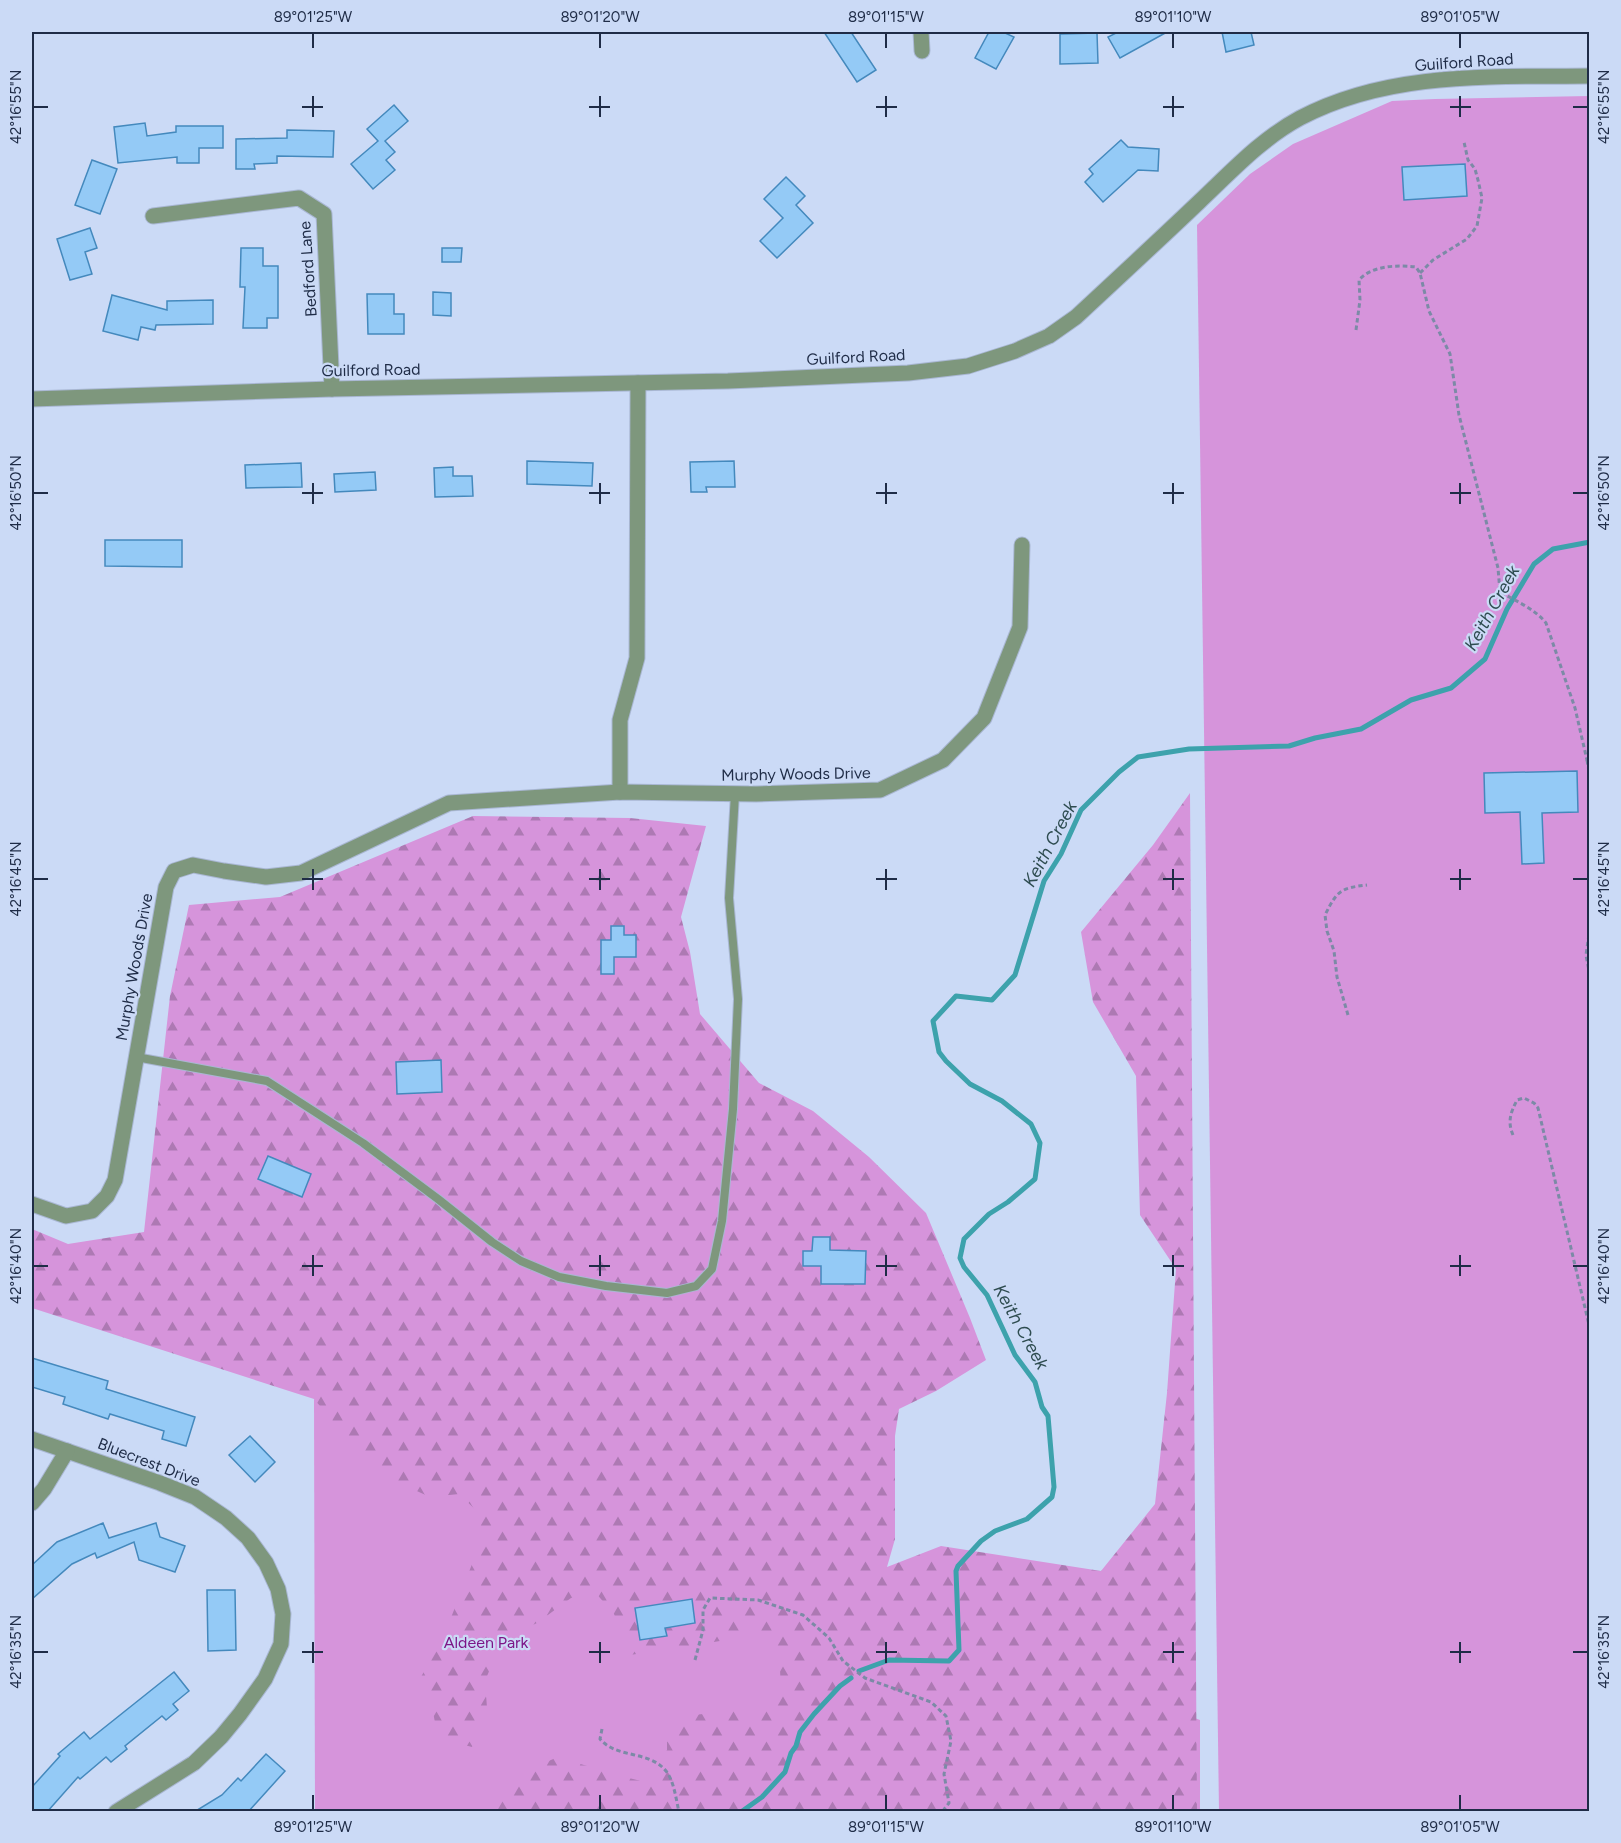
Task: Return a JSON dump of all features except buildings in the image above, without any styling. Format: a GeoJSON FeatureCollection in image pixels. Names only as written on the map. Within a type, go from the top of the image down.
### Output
{"type":"FeatureCollection","features":[{"type":"Feature","properties":{"kind":"street"},"geometry":{"type":"LineString","coordinates":[[921,32],[922,51]]}},
{"type":"Feature","properties":{"kind":"street","name":"Guilford Road"},"geometry":{"type":"LineString","coordinates":[[32,399],[332,389],[638,383],[908,373],[968,366],[1015,351],[1049,336],[1076,317],[1262,142],[1300,118],[1348,98],[1392,87],[1435,80],[1590,76]]}},
{"type":"Feature","properties":{"kind":"street","name":"Bedford Lane"},"geometry":{"type":"LineString","coordinates":[[153,216],[299,198],[324,214],[332,389]]}},
{"type":"Feature","properties":{"kind":"street"},"geometry":{"type":"LineString","coordinates":[[620,792],[620,720],[637,658],[638,383]]}},
{"type":"Feature","properties":{"kind":"street","name":"Murphy Woods Drive"},"geometry":{"type":"LineString","coordinates":[[32,1204],[66,1216],[92,1211],[107,1196],[115,1180],[166,886],[174,871],[193,865],[266,877],[302,873],[449,803],[620,792],[735,794],[880,790],[943,760],[984,718],[1020,627],[1022,545]]}},
{"type":"Feature","properties":{"kind":"street","name":"Bluecrest Drive"},"geometry":{"type":"LineString","coordinates":[[32,1439],[195,1497],[226,1518],[248,1538],[266,1563],[278,1589],[283,1614],[281,1644],[265,1679],[240,1714],[228,1730],[194,1763],[116,1812]]}},
{"type":"Feature","properties":{"kind":"street"},"geometry":{"type":"LineString","coordinates":[[32,1503],[44,1489],[67,1451]]}},
{"type":"Feature","properties":{"kind":"lane"},"geometry":{"type":"LineString","coordinates":[[136,1057],[267,1081],[363,1143],[492,1242],[522,1261],[560,1277],[606,1286],[667,1293],[696,1286],[712,1269],[722,1221],[734,1109],[738,999],[729,898],[735,794]]}},
{"type":"Feature","properties":{"kind":"path"},"geometry":{"type":"LineString","coordinates":[[1420,273],[1433,260],[1467,239],[1477,226],[1482,198],[1464,142]]}},
{"type":"Feature","properties":{"kind":"path"},"geometry":{"type":"LineString","coordinates":[[1356,330],[1360,300],[1359,280],[1364,273],[1376,269],[1416,267],[1420,273],[1429,311],[1449,354],[1459,415],[1498,568],[1500,592],[1542,618],[1546,623],[1575,708],[1590,777]]}},
{"type":"Feature","properties":{"kind":"path"},"geometry":{"type":"LineString","coordinates":[[1587,760],[1590,756]]}},
{"type":"Feature","properties":{"kind":"path"},"geometry":{"type":"LineString","coordinates":[[1348,1015],[1337,977],[1334,951],[1324,915],[1341,890],[1368,885]]}},
{"type":"Feature","properties":{"kind":"path"},"geometry":{"type":"LineString","coordinates":[[1590,927],[1586,955],[1590,976]]}},
{"type":"Feature","properties":{"kind":"path"},"geometry":{"type":"LineString","coordinates":[[1513,1135],[1509,1119],[1517,1100],[1524,1098],[1538,1108],[1590,1329]]}},
{"type":"Feature","properties":{"kind":"path"},"geometry":{"type":"LineString","coordinates":[[695,1660],[703,1630],[703,1610],[710,1599],[758,1600],[804,1615],[829,1638],[843,1661],[866,1678],[931,1702],[946,1716],[951,1741],[944,1774],[949,1803],[942,1812]]}},
{"type":"Feature","properties":{"kind":"path"},"geometry":{"type":"LineString","coordinates":[[602,1729],[600,1739],[607,1748],[655,1761],[667,1772],[679,1812]]}},
{"type":"Feature","properties":{"kind":"green space"},"geometry":{"type":"Polygon","coordinates":[[[1589,96],[1589,1811],[1219,1811],[1197,225],[1250,174],[1293,144],[1392,101],[1589,96]]]}},
{"type":"Feature","properties":{"kind":"green space"},"geometry":{"type":"Polygon","coordinates":[[[1190,793],[1197,1811],[492,1811],[495,1804],[525,1771],[558,1757],[645,1782],[667,1750],[667,1725],[693,1715],[753,1709],[781,1694],[780,1669],[772,1647],[751,1634],[630,1655],[614,1614],[594,1591],[571,1598],[537,1623],[502,1640],[485,1681],[488,1721],[472,1747],[438,1738],[432,1707],[417,1684],[443,1638],[476,1554],[480,1514],[459,1494],[430,1497],[377,1473],[314,1399],[32,1308],[32,1229],[68,1244],[144,1232],[170,996],[189,905],[280,897],[473,816],[630,818],[706,826],[681,917],[690,952],[700,1014],[759,1083],[813,1111],[869,1157],[926,1213],[986,1360],[936,1391],[899,1409],[895,1436],[895,1539],[887,1567],[941,1546],[1101,1571],[1155,1504],[1167,1393],[1176,1269],[1140,1215],[1136,1076],[1093,1002],[1081,932],[1153,845],[1190,793]]]}},
{"type":"Feature","properties":{"kind":"green space","name":"Aldeen Park"},"geometry":{"type":"Polygon","coordinates":[[[314,1399],[1200,1720],[1200,1811],[315,1811],[314,1399]]]}},
{"type":"Feature","properties":{"kind":"waterway","name":"Keith Creek"},"geometry":{"type":"LineString","coordinates":[[859,1671],[889,1660],[949,1661],[959,1650],[956,1571],[958,1566],[981,1541],[995,1531],[1027,1519],[1052,1497],[1054,1487],[1048,1416],[1042,1407],[1035,1382],[1015,1355],[987,1295],[964,1267],[960,1258],[964,1239],[989,1214],[1008,1202],[1035,1179],[1040,1143],[1031,1124],[1002,1101],[970,1084],[946,1061],[939,1052],[933,1021],[956,996],[992,1000],[1015,975],[1044,881],[1061,854],[1081,810],[1119,772],[1138,757],[1189,749],[1289,746],[1315,738],[1361,729],[1411,700],[1451,688],[1485,659],[1507,609],[1534,564],[1553,549],[1590,542]]}},
{"type":"Feature","properties":{"kind":"waterway","name":"Keith Creek"},"geometry":{"type":"LineString","coordinates":[[741,1812],[762,1797],[785,1772],[800,1732],[840,1686],[851,1678]]}}]}
